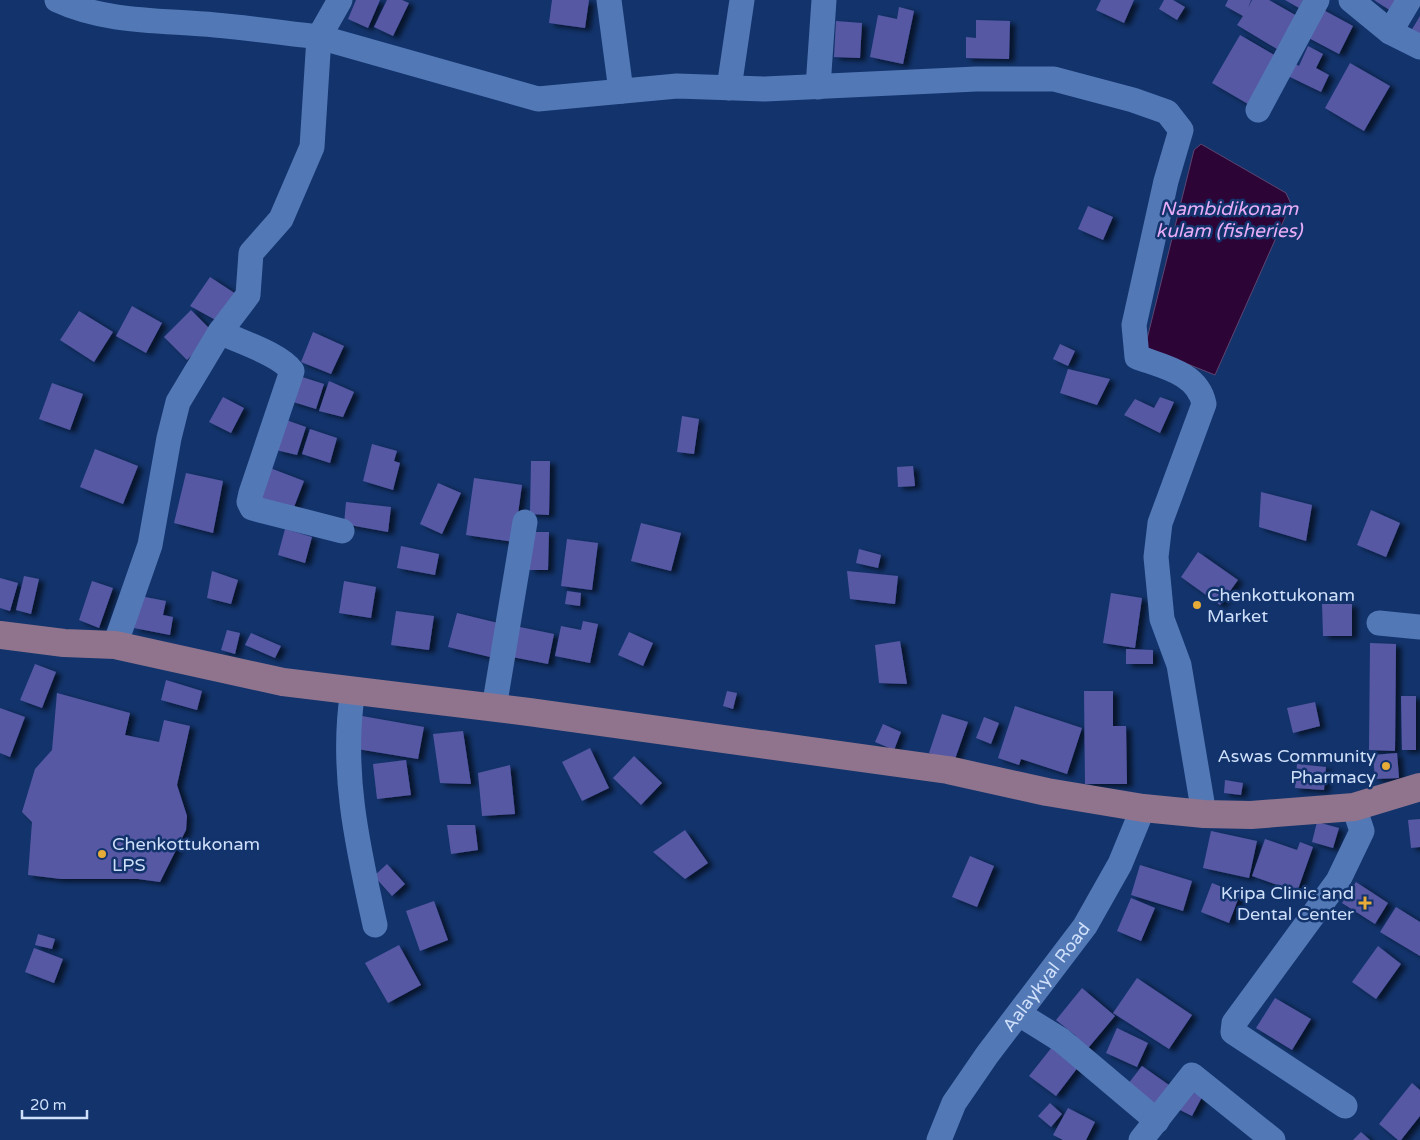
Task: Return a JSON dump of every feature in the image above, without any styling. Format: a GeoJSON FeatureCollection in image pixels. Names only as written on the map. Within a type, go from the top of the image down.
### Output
{"type":"FeatureCollection","features":[{"type":"Feature","properties":{"kind":"main road"},"geometry":{"type":"LineString","coordinates":[[0,635],[64,643],[115,645],[283,682],[494,708],[948,770],[1048,792],[1144,808],[1204,814],[1251,815],[1354,807],[1420,786]]}},
{"type":"Feature","properties":{"kind":"street"},"geometry":{"type":"LineString","coordinates":[[57,0],[80,11],[134,20],[216,25],[319,37],[538,99],[677,86],[729,88],[818,87],[976,79],[1054,78],[1133,100],[1167,112],[1181,130],[1166,181],[1134,325],[1138,357],[1186,376],[1201,392],[1204,404],[1160,523],[1156,557],[1162,619],[1179,665],[1204,814]]}},
{"type":"Feature","properties":{"kind":"street"},"geometry":{"type":"LineString","coordinates":[[115,645],[150,545],[169,438],[178,402],[220,332],[248,295],[251,253],[282,219],[312,147],[319,37],[340,0]]}},
{"type":"Feature","properties":{"kind":"street"},"geometry":{"type":"LineString","coordinates":[[609,0],[621,91]]}},
{"type":"Feature","properties":{"kind":"street"},"geometry":{"type":"LineString","coordinates":[[729,88],[742,0]]}},
{"type":"Feature","properties":{"kind":"street"},"geometry":{"type":"LineString","coordinates":[[818,87],[824,0]]}},
{"type":"Feature","properties":{"kind":"street"},"geometry":{"type":"LineString","coordinates":[[1258,110],[1317,0]]}},
{"type":"Feature","properties":{"kind":"street"},"geometry":{"type":"LineString","coordinates":[[1351,0],[1390,32],[1420,47]]}},
{"type":"Feature","properties":{"kind":"street"},"geometry":{"type":"LineString","coordinates":[[1390,32],[1409,0]]}},
{"type":"Feature","properties":{"kind":"street"},"geometry":{"type":"LineString","coordinates":[[220,332],[278,359],[292,371],[251,493],[249,502],[252,508],[342,531]]}},
{"type":"Feature","properties":{"kind":"street"},"geometry":{"type":"LineString","coordinates":[[494,708],[525,522]]}},
{"type":"Feature","properties":{"kind":"street"},"geometry":{"type":"LineString","coordinates":[[1379,623],[1420,627]]}},
{"type":"Feature","properties":{"kind":"street"},"geometry":{"type":"LineString","coordinates":[[352,690],[348,721],[349,792],[375,925]]}},
{"type":"Feature","properties":{"kind":"street"},"geometry":{"type":"LineString","coordinates":[[1346,1106],[1233,1032],[1234,1023],[1338,880],[1362,831],[1354,807]]}},
{"type":"Feature","properties":{"kind":"street","name":"Aalaykyal Road"},"geometry":{"type":"LineString","coordinates":[[938,1140],[954,1103],[987,1055],[1085,926],[1120,864],[1144,808]]}},
{"type":"Feature","properties":{"kind":"street"},"geometry":{"type":"LineString","coordinates":[[1019,1014],[1061,1040],[1157,1121]]}},
{"type":"Feature","properties":{"kind":"street"},"geometry":{"type":"LineString","coordinates":[[1141,1140],[1192,1075],[1273,1140]]}},
{"type":"Feature","properties":{"kind":"water","name":"Nambidikonam kulam (fisheries)"},"geometry":{"type":"Polygon","coordinates":[[[1201,144],[1286,193],[1291,204],[1215,375],[1145,347],[1194,150],[1201,144]]]}},
{"type":"Feature","properties":{"kind":"building"},"geometry":{"type":"Polygon","coordinates":[[[356,0],[380,0],[368,28],[348,19],[356,0]]]}},
{"type":"Feature","properties":{"kind":"building"},"geometry":{"type":"Polygon","coordinates":[[[387,0],[402,0],[409,3],[393,36],[374,27],[387,0]]]}},
{"type":"Feature","properties":{"kind":"building"},"geometry":{"type":"Polygon","coordinates":[[[552,0],[589,0],[585,28],[549,23],[552,0]]]}},
{"type":"Feature","properties":{"kind":"building"},"geometry":{"type":"Polygon","coordinates":[[[1101,0],[1134,0],[1124,23],[1096,10],[1101,0]]]}},
{"type":"Feature","properties":{"kind":"building"},"geometry":{"type":"Polygon","coordinates":[[[1164,0],[1173,0],[1185,7],[1177,20],[1159,9],[1164,0]]]}},
{"type":"Feature","properties":{"kind":"building"},"geometry":{"type":"Polygon","coordinates":[[[1228,0],[1251,0],[1248,8],[1252,0],[1269,0],[1297,16],[1277,49],[1237,25],[1243,16],[1225,6],[1228,0]]]}},
{"type":"Feature","properties":{"kind":"building"},"geometry":{"type":"Polygon","coordinates":[[[1285,0],[1303,0],[1299,8],[1285,0]]]}},
{"type":"Feature","properties":{"kind":"building"},"geometry":{"type":"Polygon","coordinates":[[[1374,0],[1398,0],[1391,11],[1374,0]]]}},
{"type":"Feature","properties":{"kind":"building"},"geometry":{"type":"Polygon","coordinates":[[[899,7],[914,11],[903,64],[870,57],[878,15],[897,19],[899,7]]]}},
{"type":"Feature","properties":{"kind":"building"},"geometry":{"type":"Polygon","coordinates":[[[1318,7],[1353,26],[1339,54],[1303,35],[1318,7]]]}},
{"type":"Feature","properties":{"kind":"building"},"geometry":{"type":"Polygon","coordinates":[[[1420,16],[1420,36],[1411,31],[1420,16]]]}},
{"type":"Feature","properties":{"kind":"building"},"geometry":{"type":"Polygon","coordinates":[[[976,20],[1010,21],[1009,59],[966,58],[966,37],[976,38],[976,20]]]}},
{"type":"Feature","properties":{"kind":"building"},"geometry":{"type":"Polygon","coordinates":[[[836,21],[862,23],[860,58],[834,57],[836,21]]]}},
{"type":"Feature","properties":{"kind":"building"},"geometry":{"type":"Polygon","coordinates":[[[1240,35],[1276,56],[1248,104],[1212,83],[1240,35]]]}},
{"type":"Feature","properties":{"kind":"building"},"geometry":{"type":"Polygon","coordinates":[[[1308,46],[1323,54],[1316,68],[1329,75],[1321,92],[1288,76],[1294,63],[1299,66],[1308,46]]]}},
{"type":"Feature","properties":{"kind":"building"},"geometry":{"type":"Polygon","coordinates":[[[1350,63],[1390,86],[1364,131],[1325,108],[1350,63]]]}},
{"type":"Feature","properties":{"kind":"building"},"geometry":{"type":"Polygon","coordinates":[[[1088,206],[1113,217],[1103,240],[1078,229],[1088,206]]]}},
{"type":"Feature","properties":{"kind":"building"},"geometry":{"type":"Polygon","coordinates":[[[210,277],[239,296],[221,323],[190,306],[210,277]]]}},
{"type":"Feature","properties":{"kind":"building"},"geometry":{"type":"Polygon","coordinates":[[[132,306],[162,323],[146,353],[116,336],[132,306]]]}},
{"type":"Feature","properties":{"kind":"building"},"geometry":{"type":"Polygon","coordinates":[[[191,310],[214,333],[187,360],[164,337],[191,310]]]}},
{"type":"Feature","properties":{"kind":"building"},"geometry":{"type":"Polygon","coordinates":[[[79,311],[113,332],[94,362],[60,340],[79,311]]]}},
{"type":"Feature","properties":{"kind":"building"},"geometry":{"type":"Polygon","coordinates":[[[313,332],[344,346],[331,374],[301,362],[313,332]]]}},
{"type":"Feature","properties":{"kind":"building"},"geometry":{"type":"Polygon","coordinates":[[[1060,344],[1075,351],[1068,366],[1053,359],[1060,344]]]}},
{"type":"Feature","properties":{"kind":"building"},"geometry":{"type":"Polygon","coordinates":[[[1068,369],[1110,379],[1097,405],[1060,393],[1068,369]]]}},
{"type":"Feature","properties":{"kind":"building"},"geometry":{"type":"Polygon","coordinates":[[[299,376],[324,384],[316,409],[290,401],[299,376]]]}},
{"type":"Feature","properties":{"kind":"building"},"geometry":{"type":"Polygon","coordinates":[[[329,381],[354,392],[343,417],[319,411],[329,381]]]}},
{"type":"Feature","properties":{"kind":"building"},"geometry":{"type":"Polygon","coordinates":[[[52,383],[83,394],[70,430],[39,419],[52,383]]]}},
{"type":"Feature","properties":{"kind":"building"},"geometry":{"type":"Polygon","coordinates":[[[223,397],[244,408],[231,433],[209,422],[223,397]]]}},
{"type":"Feature","properties":{"kind":"building"},"geometry":{"type":"Polygon","coordinates":[[[1160,397],[1174,402],[1160,433],[1124,415],[1135,399],[1154,408],[1160,397]]]}},
{"type":"Feature","properties":{"kind":"building"},"geometry":{"type":"Polygon","coordinates":[[[682,416],[699,419],[694,454],[677,452],[682,416]]]}},
{"type":"Feature","properties":{"kind":"building"},"geometry":{"type":"Polygon","coordinates":[[[286,420],[306,427],[297,455],[276,450],[286,420]]]}},
{"type":"Feature","properties":{"kind":"building"},"geometry":{"type":"Polygon","coordinates":[[[310,429],[337,438],[330,463],[302,454],[310,429]]]}},
{"type":"Feature","properties":{"kind":"building"},"geometry":{"type":"Polygon","coordinates":[[[372,444],[397,451],[394,461],[400,463],[393,490],[363,481],[372,444]]]}},
{"type":"Feature","properties":{"kind":"building"},"geometry":{"type":"Polygon","coordinates":[[[95,449],[138,466],[123,504],[80,487],[95,449]]]}},
{"type":"Feature","properties":{"kind":"building"},"geometry":{"type":"Polygon","coordinates":[[[531,461],[550,461],[549,515],[530,514],[531,461]]]}},
{"type":"Feature","properties":{"kind":"building"},"geometry":{"type":"Polygon","coordinates":[[[913,466],[915,486],[898,487],[897,467],[913,466]]]}},
{"type":"Feature","properties":{"kind":"building"},"geometry":{"type":"Polygon","coordinates":[[[270,468],[304,481],[291,515],[257,502],[270,468]]]}},
{"type":"Feature","properties":{"kind":"building"},"geometry":{"type":"Polygon","coordinates":[[[186,473],[223,481],[213,533],[174,523],[186,473]]]}},
{"type":"Feature","properties":{"kind":"building"},"geometry":{"type":"Polygon","coordinates":[[[474,478],[522,485],[514,542],[466,535],[474,478]]]}},
{"type":"Feature","properties":{"kind":"building"},"geometry":{"type":"Polygon","coordinates":[[[438,483],[461,493],[442,534],[420,524],[438,483]]]}},
{"type":"Feature","properties":{"kind":"building"},"geometry":{"type":"Polygon","coordinates":[[[1261,492],[1312,505],[1306,541],[1259,527],[1261,492]]]}},
{"type":"Feature","properties":{"kind":"building"},"geometry":{"type":"Polygon","coordinates":[[[346,502],[391,507],[388,532],[344,524],[346,502]]]}},
{"type":"Feature","properties":{"kind":"building"},"geometry":{"type":"Polygon","coordinates":[[[1371,510],[1400,523],[1386,557],[1357,545],[1371,510]]]}},
{"type":"Feature","properties":{"kind":"building"},"geometry":{"type":"Polygon","coordinates":[[[641,523],[681,533],[671,571],[631,561],[641,523]]]}},
{"type":"Feature","properties":{"kind":"building"},"geometry":{"type":"Polygon","coordinates":[[[285,529],[312,537],[305,563],[278,555],[285,529]]]}},
{"type":"Feature","properties":{"kind":"building"},"geometry":{"type":"Polygon","coordinates":[[[530,532],[549,532],[548,570],[529,570],[530,532]]]}},
{"type":"Feature","properties":{"kind":"building"},"geometry":{"type":"Polygon","coordinates":[[[567,539],[598,543],[592,590],[561,586],[567,539]]]}},
{"type":"Feature","properties":{"kind":"building"},"geometry":{"type":"Polygon","coordinates":[[[401,546],[439,554],[435,575],[397,568],[401,546]]]}},
{"type":"Feature","properties":{"kind":"building"},"geometry":{"type":"Polygon","coordinates":[[[859,549],[881,555],[878,568],[856,563],[859,549]]]}},
{"type":"Feature","properties":{"kind":"building"},"geometry":{"type":"Polygon","coordinates":[[[1198,552],[1238,580],[1220,605],[1181,577],[1198,552]]]}},
{"type":"Feature","properties":{"kind":"building"},"geometry":{"type":"Polygon","coordinates":[[[212,571],[238,580],[231,604],[207,598],[212,571]]]}},
{"type":"Feature","properties":{"kind":"building"},"geometry":{"type":"Polygon","coordinates":[[[847,571],[898,576],[895,604],[850,599],[847,571]]]}},
{"type":"Feature","properties":{"kind":"building"},"geometry":{"type":"Polygon","coordinates":[[[24,576],[39,579],[31,614],[16,610],[24,576]]]}},
{"type":"Feature","properties":{"kind":"building"},"geometry":{"type":"Polygon","coordinates":[[[0,578],[18,583],[10,611],[0,608],[0,578]]]}},
{"type":"Feature","properties":{"kind":"building"},"geometry":{"type":"Polygon","coordinates":[[[92,581],[113,588],[99,628],[79,620],[92,581]]]}},
{"type":"Feature","properties":{"kind":"building"},"geometry":{"type":"Polygon","coordinates":[[[344,581],[376,587],[371,618],[339,613],[344,581]]]}},
{"type":"Feature","properties":{"kind":"building"},"geometry":{"type":"Polygon","coordinates":[[[567,591],[581,593],[580,606],[565,604],[567,591]]]}},
{"type":"Feature","properties":{"kind":"building"},"geometry":{"type":"Polygon","coordinates":[[[1111,593],[1142,598],[1135,648],[1103,643],[1111,593]]]}},
{"type":"Feature","properties":{"kind":"building"},"geometry":{"type":"Polygon","coordinates":[[[140,596],[166,601],[163,615],[173,617],[170,635],[134,628],[140,596]]]}},
{"type":"Feature","properties":{"kind":"building"},"geometry":{"type":"Polygon","coordinates":[[[1322,604],[1352,604],[1352,636],[1323,636],[1322,604]]]}},
{"type":"Feature","properties":{"kind":"building"},"geometry":{"type":"Polygon","coordinates":[[[396,611],[434,616],[429,650],[391,645],[396,611]]]}},
{"type":"Feature","properties":{"kind":"building"},"geometry":{"type":"Polygon","coordinates":[[[457,613],[498,623],[490,657],[448,647],[457,613]]]}},
{"type":"Feature","properties":{"kind":"building"},"geometry":{"type":"Polygon","coordinates":[[[583,621],[598,624],[590,663],[555,656],[561,626],[581,630],[583,621]]]}},
{"type":"Feature","properties":{"kind":"building"},"geometry":{"type":"Polygon","coordinates":[[[515,626],[554,634],[548,664],[507,656],[515,626]]]}},
{"type":"Feature","properties":{"kind":"building"},"geometry":{"type":"Polygon","coordinates":[[[227,630],[240,633],[235,654],[221,650],[227,630]]]}},
{"type":"Feature","properties":{"kind":"building"},"geometry":{"type":"Polygon","coordinates":[[[629,632],[653,643],[643,666],[618,655],[629,632]]]}},
{"type":"Feature","properties":{"kind":"building"},"geometry":{"type":"Polygon","coordinates":[[[251,633],[281,646],[275,658],[245,645],[251,633]]]}},
{"type":"Feature","properties":{"kind":"building"},"geometry":{"type":"Polygon","coordinates":[[[900,641],[907,684],[879,683],[875,645],[900,641]]]}},
{"type":"Feature","properties":{"kind":"building"},"geometry":{"type":"Polygon","coordinates":[[[1370,643],[1396,644],[1395,751],[1369,750],[1370,643]]]}},
{"type":"Feature","properties":{"kind":"building"},"geometry":{"type":"Polygon","coordinates":[[[1126,649],[1153,650],[1153,664],[1126,664],[1126,649]]]}},
{"type":"Feature","properties":{"kind":"building"},"geometry":{"type":"Polygon","coordinates":[[[35,664],[56,672],[42,708],[20,700],[35,664]]]}},
{"type":"Feature","properties":{"kind":"building"},"geometry":{"type":"Polygon","coordinates":[[[166,680],[202,691],[197,710],[161,700],[166,680]]]}},
{"type":"Feature","properties":{"kind":"building"},"geometry":{"type":"Polygon","coordinates":[[[727,691],[737,693],[733,709],[723,706],[727,691]]]}},
{"type":"Feature","properties":{"kind":"building"},"geometry":{"type":"Polygon","coordinates":[[[1084,691],[1113,691],[1113,726],[1126,726],[1127,784],[1085,784],[1084,691]]]}},
{"type":"Feature","properties":{"kind":"building"},"geometry":{"type":"Polygon","coordinates":[[[57,693],[130,713],[125,735],[159,742],[164,720],[190,726],[177,785],[187,816],[186,830],[160,882],[138,879],[61,879],[28,875],[32,822],[22,812],[35,769],[52,750],[57,693]]]}},
{"type":"Feature","properties":{"kind":"building"},"geometry":{"type":"Polygon","coordinates":[[[1401,696],[1416,696],[1416,750],[1402,750],[1401,696]]]}},
{"type":"Feature","properties":{"kind":"building"},"geometry":{"type":"Polygon","coordinates":[[[1315,702],[1320,726],[1293,733],[1287,708],[1315,702]]]}},
{"type":"Feature","properties":{"kind":"building"},"geometry":{"type":"Polygon","coordinates":[[[1015,706],[1082,728],[1067,774],[1021,759],[1019,765],[998,758],[1015,706]]]}},
{"type":"Feature","properties":{"kind":"building"},"geometry":{"type":"Polygon","coordinates":[[[0,708],[25,717],[10,757],[0,753],[0,708]]]}},
{"type":"Feature","properties":{"kind":"building"},"geometry":{"type":"Polygon","coordinates":[[[942,714],[968,722],[954,762],[929,753],[942,714]]]}},
{"type":"Feature","properties":{"kind":"building"},"geometry":{"type":"Polygon","coordinates":[[[362,716],[424,727],[418,759],[357,749],[362,716]]]}},
{"type":"Feature","properties":{"kind":"building"},"geometry":{"type":"Polygon","coordinates":[[[984,717],[999,723],[991,744],[976,738],[984,717]]]}},
{"type":"Feature","properties":{"kind":"building"},"geometry":{"type":"Polygon","coordinates":[[[883,724],[901,732],[894,750],[875,742],[883,724]]]}},
{"type":"Feature","properties":{"kind":"building"},"geometry":{"type":"Polygon","coordinates":[[[463,731],[471,784],[440,783],[433,734],[463,731]]]}},
{"type":"Feature","properties":{"kind":"building"},"geometry":{"type":"Polygon","coordinates":[[[590,748],[609,788],[582,801],[562,762],[590,748]]]}},
{"type":"Feature","properties":{"kind":"building","name":"Aswas Community Pharmacy"},"geometry":{"type":"Polygon","coordinates":[[[1397,753],[1399,778],[1375,779],[1373,755],[1397,753]]]}},
{"type":"Feature","properties":{"kind":"building"},"geometry":{"type":"Polygon","coordinates":[[[634,756],[662,783],[641,805],[613,778],[634,756]]]}},
{"type":"Feature","properties":{"kind":"building"},"geometry":{"type":"Polygon","coordinates":[[[406,760],[411,795],[377,799],[373,764],[406,760]]]}},
{"type":"Feature","properties":{"kind":"building"},"geometry":{"type":"Polygon","coordinates":[[[1297,764],[1326,767],[1324,790],[1295,788],[1297,764]]]}},
{"type":"Feature","properties":{"kind":"building"},"geometry":{"type":"Polygon","coordinates":[[[510,765],[515,814],[482,816],[478,773],[510,765]]]}},
{"type":"Feature","properties":{"kind":"building"},"geometry":{"type":"Polygon","coordinates":[[[1225,780],[1243,783],[1241,795],[1224,793],[1225,780]]]}},
{"type":"Feature","properties":{"kind":"building"},"geometry":{"type":"Polygon","coordinates":[[[1420,819],[1420,847],[1411,848],[1408,820],[1420,819]]]}},
{"type":"Feature","properties":{"kind":"building"},"geometry":{"type":"Polygon","coordinates":[[[1317,822],[1339,828],[1333,848],[1312,842],[1317,822]]]}},
{"type":"Feature","properties":{"kind":"building"},"geometry":{"type":"Polygon","coordinates":[[[447,825],[475,825],[478,850],[451,854],[447,825]]]}},
{"type":"Feature","properties":{"kind":"building"},"geometry":{"type":"Polygon","coordinates":[[[685,830],[708,863],[685,879],[653,852],[685,830]]]}},
{"type":"Feature","properties":{"kind":"building"},"geometry":{"type":"Polygon","coordinates":[[[1211,831],[1257,841],[1249,878],[1203,868],[1211,831]]]}},
{"type":"Feature","properties":{"kind":"building"},"geometry":{"type":"Polygon","coordinates":[[[1265,839],[1297,850],[1300,842],[1313,847],[1297,892],[1252,876],[1265,839]]]}},
{"type":"Feature","properties":{"kind":"building"},"geometry":{"type":"Polygon","coordinates":[[[970,856],[994,866],[977,907],[952,897],[970,856]]]}},
{"type":"Feature","properties":{"kind":"building"},"geometry":{"type":"Polygon","coordinates":[[[387,864],[405,884],[392,896],[374,876],[387,864]]]}},
{"type":"Feature","properties":{"kind":"building"},"geometry":{"type":"Polygon","coordinates":[[[1140,865],[1192,881],[1183,911],[1131,895],[1140,865]]]}},
{"type":"Feature","properties":{"kind":"building","name":"Kripa Clinic and Dental Center"},"geometry":{"type":"Polygon","coordinates":[[[1356,882],[1388,903],[1375,924],[1342,903],[1356,882]]]}},
{"type":"Feature","properties":{"kind":"building"},"geometry":{"type":"Polygon","coordinates":[[[1212,883],[1240,894],[1229,923],[1201,912],[1212,883]]]}},
{"type":"Feature","properties":{"kind":"building"},"geometry":{"type":"Polygon","coordinates":[[[1131,898],[1155,908],[1141,941],[1117,931],[1131,898]]]}},
{"type":"Feature","properties":{"kind":"building"},"geometry":{"type":"Polygon","coordinates":[[[434,901],[448,940],[420,951],[406,911],[434,901]]]}},
{"type":"Feature","properties":{"kind":"building"},"geometry":{"type":"Polygon","coordinates":[[[1396,907],[1420,922],[1420,956],[1380,932],[1396,907]]]}},
{"type":"Feature","properties":{"kind":"building"},"geometry":{"type":"Polygon","coordinates":[[[38,934],[55,939],[52,949],[35,945],[38,934]]]}},
{"type":"Feature","properties":{"kind":"building"},"geometry":{"type":"Polygon","coordinates":[[[399,945],[421,985],[388,1003],[365,963],[399,945]]]}},
{"type":"Feature","properties":{"kind":"building"},"geometry":{"type":"Polygon","coordinates":[[[1378,946],[1401,964],[1376,999],[1352,982],[1378,946]]]}},
{"type":"Feature","properties":{"kind":"building"},"geometry":{"type":"Polygon","coordinates":[[[34,948],[63,959],[54,983],[25,972],[34,948]]]}},
{"type":"Feature","properties":{"kind":"building"},"geometry":{"type":"Polygon","coordinates":[[[1137,978],[1192,1015],[1169,1049],[1113,1013],[1137,978]]]}},
{"type":"Feature","properties":{"kind":"building"},"geometry":{"type":"Polygon","coordinates":[[[1082,988],[1115,1016],[1084,1053],[1071,1042],[1076,1036],[1056,1020],[1082,988]]]}},
{"type":"Feature","properties":{"kind":"building"},"geometry":{"type":"Polygon","coordinates":[[[1275,998],[1311,1019],[1292,1050],[1256,1028],[1275,998]]]}},
{"type":"Feature","properties":{"kind":"building"},"geometry":{"type":"Polygon","coordinates":[[[1117,1028],[1148,1043],[1137,1067],[1106,1053],[1117,1028]]]}},
{"type":"Feature","properties":{"kind":"building"},"geometry":{"type":"Polygon","coordinates":[[[1056,1042],[1082,1062],[1056,1096],[1029,1076],[1056,1042]]]}},
{"type":"Feature","properties":{"kind":"building"},"geometry":{"type":"Polygon","coordinates":[[[1142,1066],[1169,1085],[1151,1109],[1124,1089],[1142,1066]]]}},
{"type":"Feature","properties":{"kind":"building"},"geometry":{"type":"Polygon","coordinates":[[[1412,1083],[1420,1090],[1420,1116],[1401,1140],[1398,1140],[1379,1124],[1412,1083]]]}},
{"type":"Feature","properties":{"kind":"building"},"geometry":{"type":"Polygon","coordinates":[[[1185,1088],[1202,1097],[1192,1116],[1174,1107],[1185,1088]]]}},
{"type":"Feature","properties":{"kind":"building"},"geometry":{"type":"Polygon","coordinates":[[[1050,1103],[1062,1114],[1051,1127],[1038,1116],[1050,1103]]]}},
{"type":"Feature","properties":{"kind":"building"},"geometry":{"type":"Polygon","coordinates":[[[1068,1108],[1095,1122],[1086,1140],[1063,1140],[1053,1135],[1068,1108]]]}},
{"type":"Feature","properties":{"kind":"building"},"geometry":{"type":"Polygon","coordinates":[[[1361,1132],[1370,1140],[1353,1140],[1361,1132]]]}},
{"type":"Feature","properties":{"kind":"place","name":"Chenkottukonam Market"},"geometry":{"type":"Point","coordinates":[1197,605]}},
{"type":"Feature","properties":{"kind":"place","name":"Aswas Community Pharmacy"},"geometry":{"type":"Point","coordinates":[1386,766]}},
{"type":"Feature","properties":{"kind":"place","name":"Chenkottukonam LPS"},"geometry":{"type":"Point","coordinates":[102,854]}},
{"type":"Feature","properties":{"kind":"place","name":"Kripa Clinic and Dental Center"},"geometry":{"type":"Point","coordinates":[1365,903]}}]}
